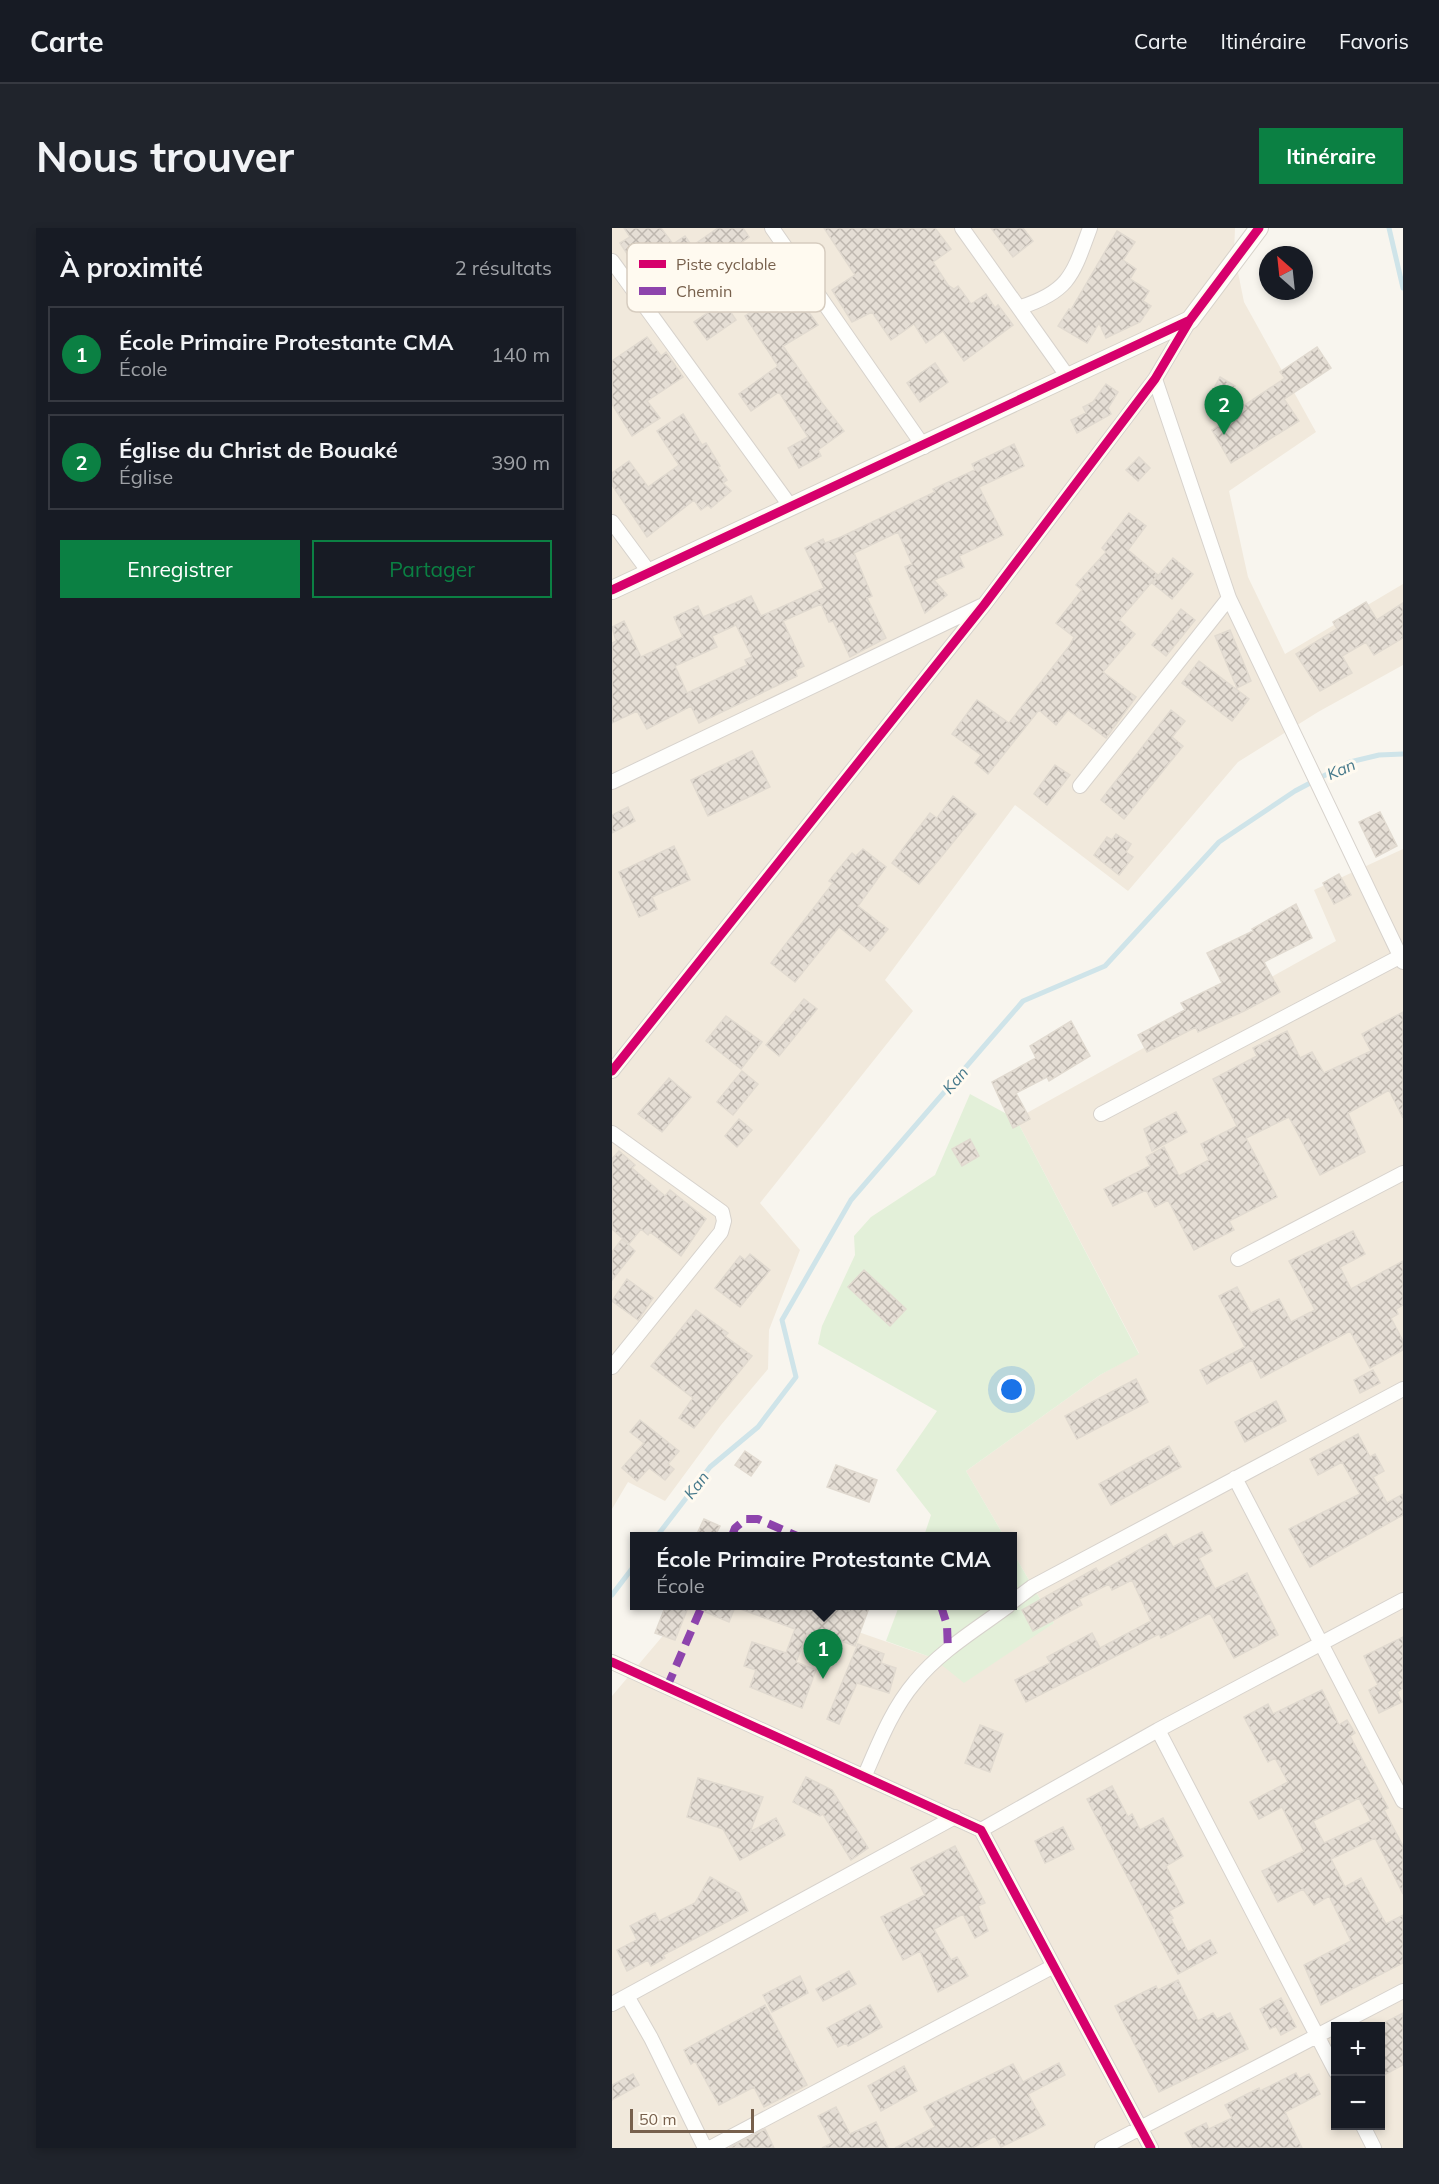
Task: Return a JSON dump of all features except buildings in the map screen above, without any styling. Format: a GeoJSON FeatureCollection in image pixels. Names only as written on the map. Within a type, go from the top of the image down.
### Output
{"type":"FeatureCollection","features":[{"type":"Feature","properties":{"kind":"street"},"geometry":{"type":"LineString","coordinates":[[772,228],[782,243]]}},
{"type":"Feature","properties":{"kind":"street"},"geometry":{"type":"LineString","coordinates":[[962,228],[1021,307],[1068,377]]}},
{"type":"Feature","properties":{"kind":"street"},"geometry":{"type":"LineString","coordinates":[[1021,307],[1047,298],[1073,275],[1090,228]]}},
{"type":"Feature","properties":{"kind":"street"},"geometry":{"type":"LineString","coordinates":[[612,1071],[984,605],[1155,379],[1190,320],[1259,228]]}},
{"type":"Feature","properties":{"kind":"street"},"geometry":{"type":"LineString","coordinates":[[612,261],[627,282]]}},
{"type":"Feature","properties":{"kind":"street"},"geometry":{"type":"LineString","coordinates":[[825,304],[924,447]]}},
{"type":"Feature","properties":{"kind":"street"},"geometry":{"type":"LineString","coordinates":[[649,312],[791,507]]}},
{"type":"Feature","properties":{"kind":"street"},"geometry":{"type":"LineString","coordinates":[[612,590],[924,447],[1190,320]]}},
{"type":"Feature","properties":{"kind":"street"},"geometry":{"type":"LineString","coordinates":[[1101,1114],[1402,958],[1229,598],[1155,379]]}},
{"type":"Feature","properties":{"kind":"street"},"geometry":{"type":"LineString","coordinates":[[612,522],[649,572]]}},
{"type":"Feature","properties":{"kind":"street"},"geometry":{"type":"LineString","coordinates":[[1080,786],[1229,598]]}},
{"type":"Feature","properties":{"kind":"street"},"geometry":{"type":"LineString","coordinates":[[612,782],[984,605]]}},
{"type":"Feature","properties":{"kind":"street"},"geometry":{"type":"LineString","coordinates":[[612,1133],[722,1212],[724,1221],[722,1232],[612,1367]]}},
{"type":"Feature","properties":{"kind":"street"},"geometry":{"type":"LineString","coordinates":[[1238,1259],[1403,1173]]}},
{"type":"Feature","properties":{"kind":"street"},"geometry":{"type":"LineString","coordinates":[[1017,1598],[1032,1587],[1403,1389]]}},
{"type":"Feature","properties":{"kind":"street"},"geometry":{"type":"LineString","coordinates":[[1235,1478],[1403,1801]]}},
{"type":"Feature","properties":{"kind":"street"},"geometry":{"type":"LineString","coordinates":[[981,1830],[1158,1730],[1320,1642],[1403,1600]]}},
{"type":"Feature","properties":{"kind":"street"},"geometry":{"type":"LineString","coordinates":[[865,1775],[887,1724],[915,1682],[948,1651],[1001,1610]]}},
{"type":"Feature","properties":{"kind":"street"},"geometry":{"type":"LineString","coordinates":[[612,1662],[865,1775],[981,1830],[1052,1967],[1151,2148]]}},
{"type":"Feature","properties":{"kind":"street"},"geometry":{"type":"LineString","coordinates":[[1158,1730],[1331,2064]]}},
{"type":"Feature","properties":{"kind":"street"},"geometry":{"type":"LineString","coordinates":[[612,2004],[955,1816]]}},
{"type":"Feature","properties":{"kind":"street"},"geometry":{"type":"LineString","coordinates":[[710,2148],[1052,1967]]}},
{"type":"Feature","properties":{"kind":"street"},"geometry":{"type":"LineString","coordinates":[[1102,2148],[1403,1991]]}},
{"type":"Feature","properties":{"kind":"street"},"geometry":{"type":"LineString","coordinates":[[627,1996],[651,2038],[705,2148]]}},
{"type":"Feature","properties":{"kind":"street"},"geometry":{"type":"LineString","coordinates":[[1365,2130],[1374,2148]]}},
{"type":"Feature","properties":{"kind":"shaded area"},"geometry":{"type":"Polygon","coordinates":[[[612,228],[1235,228],[1234,253],[1244,302],[1316,432],[1229,491],[1248,577],[1285,654],[1403,584],[1403,665],[1318,712],[1238,762],[1128,891],[1015,805],[885,980],[913,1011],[760,1203],[800,1250],[769,1330],[768,1369],[721,1425],[665,1501],[628,1482],[612,1509],[612,228]]]}},
{"type":"Feature","properties":{"kind":"shaded area"},"geometry":{"type":"Polygon","coordinates":[[[1403,849],[1403,2148],[612,2148],[612,1696],[685,1610],[795,1610],[933,1658],[1054,1623],[1017,1560],[1017,1532],[1002,1532],[966,1471],[1100,1375],[1139,1353],[1016,1119],[1336,941],[1314,890],[1403,849]]]}},
{"type":"Feature","properties":{"kind":"green space"},"geometry":{"type":"Polygon","coordinates":[[[970,1094],[1016,1119],[1139,1354],[1100,1375],[966,1471],[1002,1532],[925,1532],[931,1515],[896,1470],[937,1411],[818,1344],[822,1326],[855,1255],[854,1236],[871,1217],[935,1175],[970,1094]]]}},
{"type":"Feature","properties":{"kind":"green space"},"geometry":{"type":"Polygon","coordinates":[[[1017,1560],[1054,1623],[964,1683],[933,1658],[886,1641],[898,1610],[1017,1610],[1017,1560]]]}},
{"type":"Feature","properties":{"kind":"waterway","name":"Kan"},"geometry":{"type":"LineString","coordinates":[[1389,228],[1403,288]]}},
{"type":"Feature","properties":{"kind":"waterway","name":"Kan"},"geometry":{"type":"LineString","coordinates":[[660,1532],[710,1467],[758,1427],[796,1377],[782,1320],[851,1200],[1023,1001],[1105,966],[1219,842],[1295,791],[1350,762],[1379,755],[1403,754]]}},
{"type":"Feature","properties":{"kind":"waterway","name":"Kan"},"geometry":{"type":"LineString","coordinates":[[612,1595],[630,1571]]}},
{"type":"Feature","properties":{"kind":"marked path"},"geometry":{"type":"LineString","coordinates":[[734,1532],[746,1519],[758,1519],[788,1532]]}},
{"type":"Feature","properties":{"kind":"marked path"},"geometry":{"type":"LineString","coordinates":[[667,1687],[700,1610]]}},
{"type":"Feature","properties":{"kind":"marked path"},"geometry":{"type":"LineString","coordinates":[[942,1610],[947,1625],[948,1651]]}},
{"type":"Feature","properties":{"kind":"cycle path"},"geometry":{"type":"LineString","coordinates":[[612,1071],[984,605],[1155,379],[1190,320],[1259,228]]}},
{"type":"Feature","properties":{"kind":"cycle path"},"geometry":{"type":"LineString","coordinates":[[612,590],[1190,320]]}},
{"type":"Feature","properties":{"kind":"cycle path"},"geometry":{"type":"LineString","coordinates":[[612,1662],[981,1830],[1151,2148]]}},
{"type":"Feature","properties":{"kind":"place","name":"Église du Christ de Bouaké"},"geometry":{"type":"Point","coordinates":[1224,435]}},
{"type":"Feature","properties":{"kind":"place","name":"École Primaire Protestante CMA"},"geometry":{"type":"Point","coordinates":[823,1679]}}]}
